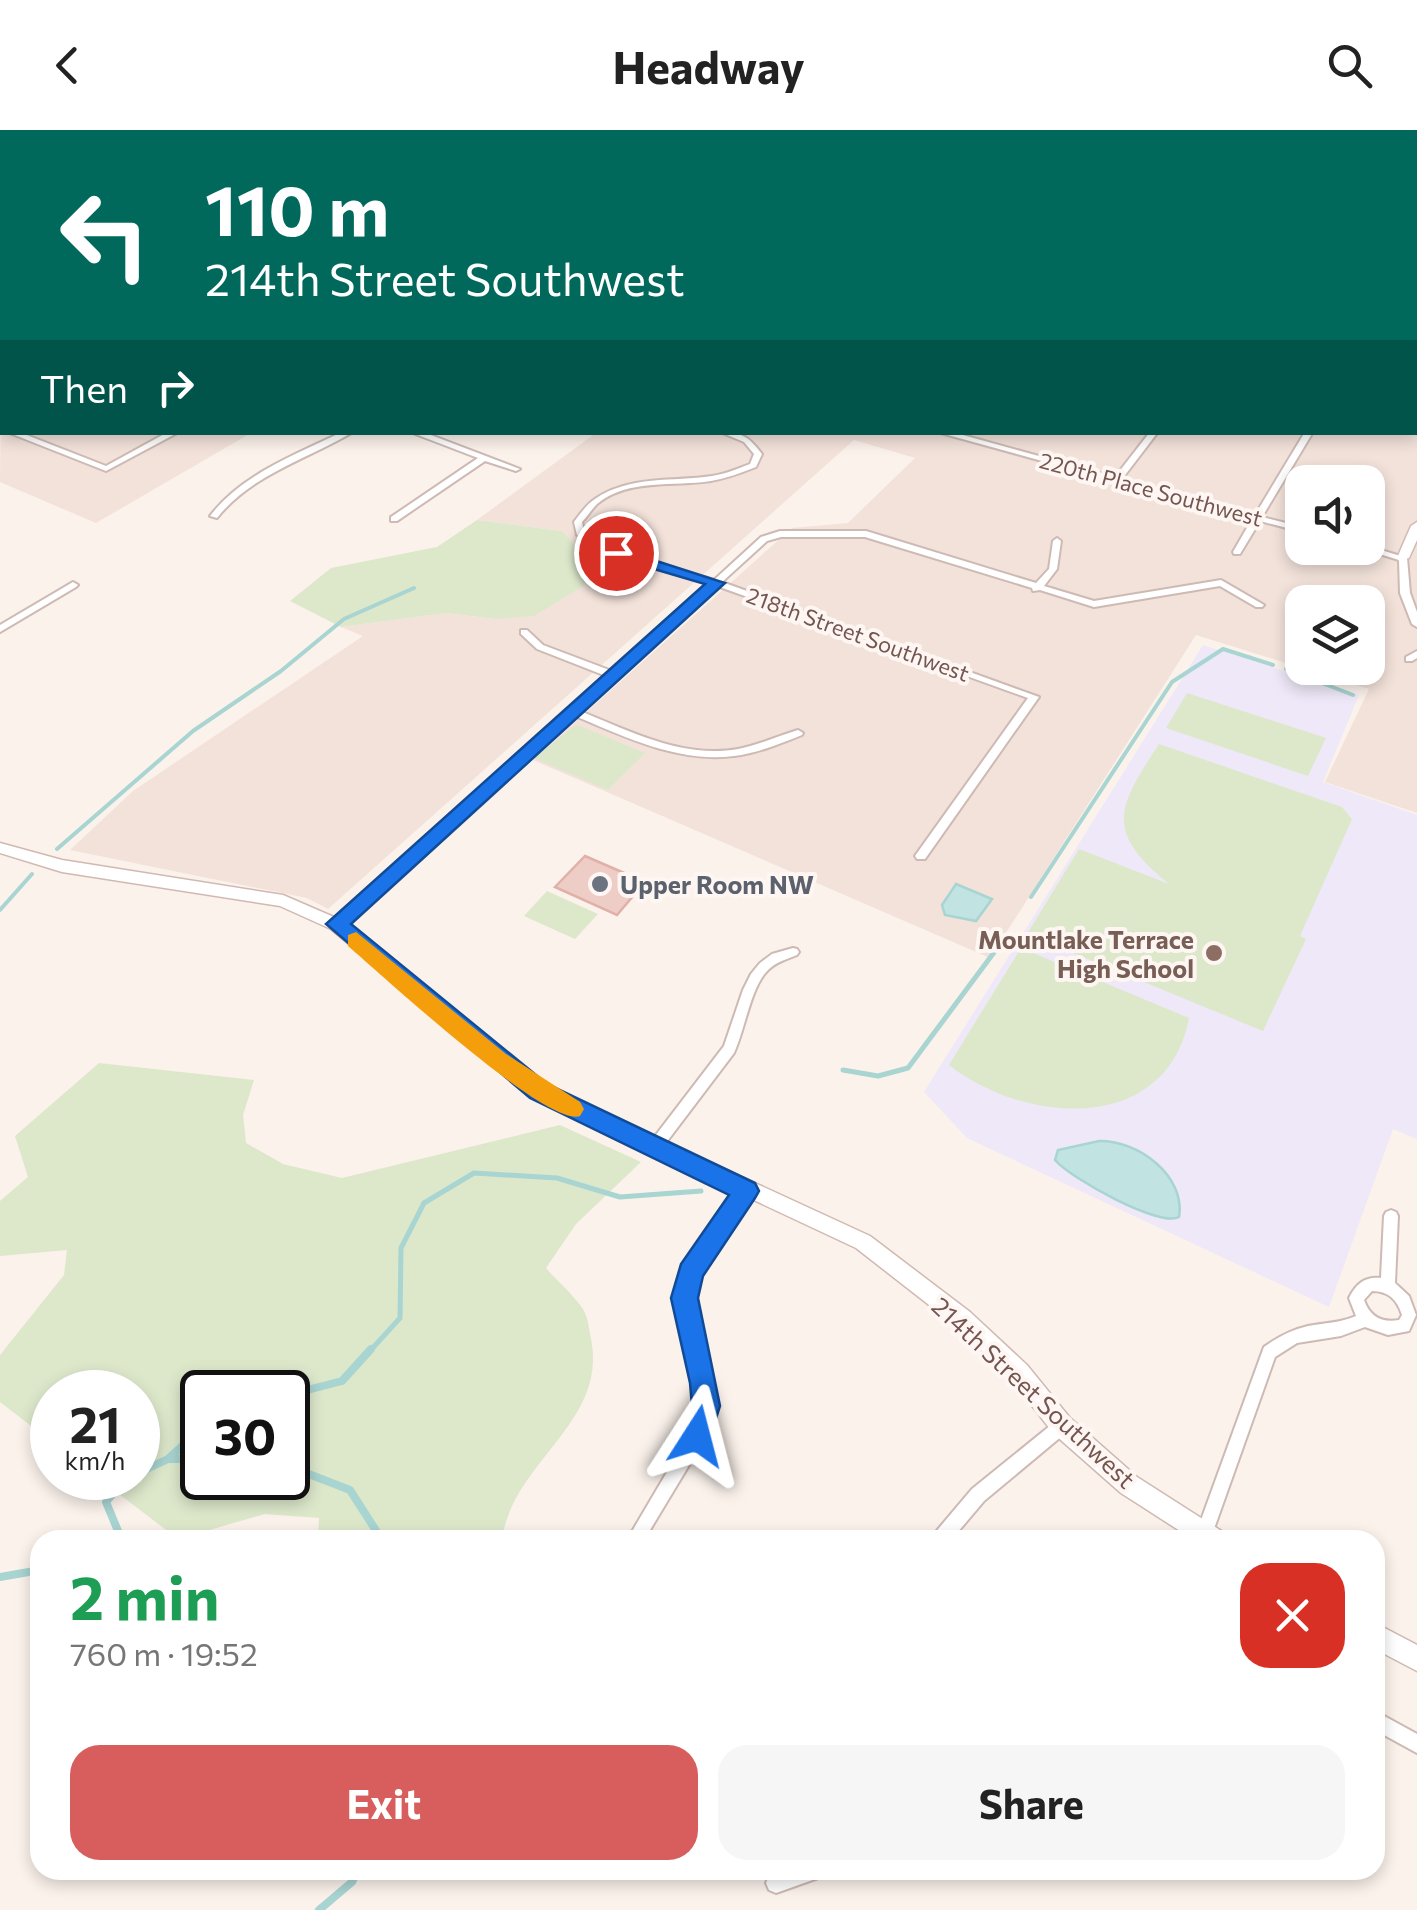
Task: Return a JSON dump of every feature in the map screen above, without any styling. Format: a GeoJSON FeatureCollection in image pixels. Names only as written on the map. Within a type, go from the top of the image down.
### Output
{"type":"FeatureCollection","features":[{"type":"Feature","properties":{"kind":"street"},"geometry":{"type":"LineString","coordinates":[[19,435],[106,469],[169,435]]}},
{"type":"Feature","properties":{"kind":"street"},"geometry":{"type":"LineString","coordinates":[[214,516],[222,502],[343,435]]}},
{"type":"Feature","properties":{"kind":"street"},"geometry":{"type":"LineString","coordinates":[[422,435],[516,469]]}},
{"type":"Feature","properties":{"kind":"street","name":"218th Street Southwest"},"geometry":{"type":"LineString","coordinates":[[732,435],[746,440],[758,454],[753,465],[728,475],[624,487],[589,504],[578,522],[580,534],[594,544],[716,583],[1034,698],[921,856]]}},
{"type":"Feature","properties":{"kind":"street","name":"220th Place Southwest"},"geometry":{"type":"LineString","coordinates":[[953,435],[1285,525]]}},
{"type":"Feature","properties":{"kind":"street"},"geometry":{"type":"LineString","coordinates":[[1118,479],[1152,435]]}},
{"type":"Feature","properties":{"kind":"street"},"geometry":{"type":"LineString","coordinates":[[1237,552],[1307,435]]}},
{"type":"Feature","properties":{"kind":"street"},"geometry":{"type":"LineString","coordinates":[[394,519],[484,458]]}},
{"type":"Feature","properties":{"kind":"street"},"geometry":{"type":"LineString","coordinates":[[1417,526],[1402,558],[1405,593],[1417,624]]}},
{"type":"Feature","properties":{"kind":"street"},"geometry":{"type":"LineString","coordinates":[[337,924],[764,539],[780,534],[866,534],[1036,590],[1094,604],[1224,578],[1258,605]]}},
{"type":"Feature","properties":{"kind":"street"},"geometry":{"type":"LineString","coordinates":[[1036,590],[1053,569],[1057,542]]}},
{"type":"Feature","properties":{"kind":"street"},"geometry":{"type":"LineString","coordinates":[[1385,554],[1402,558]]}},
{"type":"Feature","properties":{"kind":"street"},"geometry":{"type":"LineString","coordinates":[[0,629],[73,585]]}},
{"type":"Feature","properties":{"kind":"street"},"geometry":{"type":"LineString","coordinates":[[524,632],[540,647],[612,675]]}},
{"type":"Feature","properties":{"kind":"street"},"geometry":{"type":"LineString","coordinates":[[574,712],[668,750],[702,756],[737,756],[798,733]]}},
{"type":"Feature","properties":{"kind":"street","name":"214th Street Southwest"},"geometry":{"type":"LineString","coordinates":[[0,848],[62,866],[283,902],[337,924],[538,1091],[746,1191],[863,1242],[963,1319],[1019,1372],[1062,1426],[1129,1486],[1198,1530]]}},
{"type":"Feature","properties":{"kind":"street"},"geometry":{"type":"LineString","coordinates":[[654,1148],[729,1049],[738,1032],[755,973],[769,960],[793,952]]}},
{"type":"Feature","properties":{"kind":"street"},"geometry":{"type":"LineString","coordinates":[[641,1530],[697,1436],[706,1406],[686,1314],[690,1272],[746,1191]]}},
{"type":"Feature","properties":{"kind":"street"},"geometry":{"type":"LineString","coordinates":[[1388,1287],[1391,1216]]}},
{"type":"Feature","properties":{"kind":"street"},"geometry":{"type":"LineString","coordinates":[[1368,1284],[1388,1287],[1404,1300],[1408,1321],[1390,1330],[1366,1319],[1357,1305],[1358,1292],[1368,1284]]}},
{"type":"Feature","properties":{"kind":"street"},"geometry":{"type":"LineString","coordinates":[[1211,1530],[1268,1352],[1290,1334],[1349,1330],[1366,1319]]}},
{"type":"Feature","properties":{"kind":"street"},"geometry":{"type":"LineString","coordinates":[[948,1530],[978,1495],[1062,1426]]}},
{"type":"Feature","properties":{"kind":"street"},"geometry":{"type":"LineString","coordinates":[[1385,1641],[1417,1660]]}},
{"type":"Feature","properties":{"kind":"street"},"geometry":{"type":"LineString","coordinates":[[1385,1726],[1417,1744]]}},
{"type":"Feature","properties":{"kind":"street"},"geometry":{"type":"LineString","coordinates":[[776,1883],[785,1880]]}},
{"type":"Feature","properties":{"kind":"shaded area"},"geometry":{"type":"Polygon","coordinates":[[[0,435],[248,435],[96,523],[0,482],[0,435]]]}},
{"type":"Feature","properties":{"kind":"shaded area"},"geometry":{"type":"Polygon","coordinates":[[[593,435],[1417,435],[1417,813],[1325,782],[1369,689],[1356,685],[1385,685],[1385,585],[1285,585],[1285,663],[1196,635],[990,958],[533,760],[792,528],[848,523],[915,458],[854,440],[328,909],[307,898],[70,850],[133,791],[363,636],[341,627],[446,613],[495,619],[603,562],[585,555],[562,531],[477,520],[593,435]]]}},
{"type":"Feature","properties":{"kind":"shaded area","name":"Mountlake Terrace High School"},"geometry":{"type":"Polygon","coordinates":[[[1203,645],[1285,671],[1285,685],[1328,685],[1359,695],[1323,782],[1417,815],[1417,1139],[1393,1129],[1329,1307],[967,1138],[924,1092],[1203,645]]]}},
{"type":"Feature","properties":{"kind":"green space"},"geometry":{"type":"Polygon","coordinates":[[[477,520],[562,531],[585,555],[604,562],[591,581],[534,616],[495,619],[446,613],[341,627],[290,601],[331,568],[437,547],[477,520]]]}},
{"type":"Feature","properties":{"kind":"green space"},"geometry":{"type":"Polygon","coordinates":[[[1187,693],[1326,738],[1308,776],[1166,728],[1187,693]]]}},
{"type":"Feature","properties":{"kind":"green space"},"geometry":{"type":"Polygon","coordinates":[[[576,725],[645,753],[608,790],[534,758],[576,725]]]}},
{"type":"Feature","properties":{"kind":"green space"},"geometry":{"type":"Polygon","coordinates":[[[1159,744],[1342,807],[1352,819],[1300,936],[1306,939],[1263,1031],[1027,934],[1079,849],[1169,884],[1134,849],[1124,818],[1134,785],[1159,744]]]}},
{"type":"Feature","properties":{"kind":"green space"},"geometry":{"type":"Polygon","coordinates":[[[547,891],[598,914],[575,939],[524,916],[547,891]]]}},
{"type":"Feature","properties":{"kind":"green space"},"geometry":{"type":"Polygon","coordinates":[[[1026,950],[1189,1018],[1175,1056],[1153,1083],[1123,1100],[1089,1108],[1053,1107],[1015,1099],[980,1085],[949,1065],[1019,951],[1026,950]]]}},
{"type":"Feature","properties":{"kind":"green space"},"geometry":{"type":"Polygon","coordinates":[[[99,1063],[254,1080],[243,1115],[246,1143],[283,1164],[342,1178],[560,1125],[641,1162],[576,1224],[546,1268],[585,1312],[592,1369],[586,1395],[573,1419],[523,1488],[509,1512],[504,1530],[318,1530],[319,1518],[265,1514],[209,1530],[166,1530],[127,1500],[160,1500],[160,1370],[30,1370],[30,1425],[0,1402],[0,1355],[64,1275],[67,1250],[0,1256],[0,1201],[28,1177],[15,1136],[99,1063]]]}},
{"type":"Feature","properties":{"kind":"water"},"geometry":{"type":"Polygon","coordinates":[[[956,884],[992,899],[976,921],[945,915],[942,905],[956,884]]]}},
{"type":"Feature","properties":{"kind":"water"},"geometry":{"type":"Polygon","coordinates":[[[1099,1141],[1129,1147],[1156,1163],[1175,1188],[1179,1217],[1135,1209],[1096,1189],[1055,1160],[1058,1150],[1099,1141]]]}},
{"type":"Feature","properties":{"kind":"building","name":"Upper Room NW"},"geometry":{"type":"Polygon","coordinates":[[[585,856],[645,882],[617,915],[555,887],[585,856]]]}},
{"type":"Feature","properties":{"kind":"waterway"},"geometry":{"type":"LineString","coordinates":[[57,849],[193,731],[281,671],[344,619],[414,588]]}},
{"type":"Feature","properties":{"kind":"waterway"},"geometry":{"type":"LineString","coordinates":[[1031,897],[1172,682],[1223,649],[1273,665]]}},
{"type":"Feature","properties":{"kind":"waterway"},"geometry":{"type":"LineString","coordinates":[[1327,685],[1353,695]]}},
{"type":"Feature","properties":{"kind":"waterway"},"geometry":{"type":"LineString","coordinates":[[0,910],[32,874]]}},
{"type":"Feature","properties":{"kind":"waterway"},"geometry":{"type":"LineString","coordinates":[[843,1070],[878,1076],[908,1068],[1001,943]]}},
{"type":"Feature","properties":{"kind":"waterway"},"geometry":{"type":"LineString","coordinates":[[369,1352],[400,1318],[401,1248],[424,1203],[474,1173],[557,1178],[620,1197],[701,1191]]}},
{"type":"Feature","properties":{"kind":"waterway"},"geometry":{"type":"LineString","coordinates":[[310,1389],[342,1381],[371,1349]]}},
{"type":"Feature","properties":{"kind":"waterway"},"geometry":{"type":"LineString","coordinates":[[168,1459],[180,1448]]}},
{"type":"Feature","properties":{"kind":"waterway"},"geometry":{"type":"LineString","coordinates":[[160,1463],[168,1459]]}},
{"type":"Feature","properties":{"kind":"waterway"},"geometry":{"type":"LineString","coordinates":[[168,1459],[180,1459]]}},
{"type":"Feature","properties":{"kind":"waterway"},"geometry":{"type":"LineString","coordinates":[[310,1475],[350,1490],[376,1530]]}},
{"type":"Feature","properties":{"kind":"waterway"},"geometry":{"type":"LineString","coordinates":[[108,1500],[118,1530]]}},
{"type":"Feature","properties":{"kind":"waterway"},"geometry":{"type":"LineString","coordinates":[[0,1577],[30,1572]]}},
{"type":"Feature","properties":{"kind":"waterway"},"geometry":{"type":"LineString","coordinates":[[319,1910],[353,1880]]}},
{"type":"Feature","properties":{"kind":"slow traffic"},"geometry":{"type":"LineString","coordinates":[[356,940],[498,1061],[538,1091],[572,1109]]}},
{"type":"Feature","properties":{"kind":"place","name":"Upper Room NW"},"geometry":{"type":"Point","coordinates":[600,884]}},
{"type":"Feature","properties":{"kind":"place","name":"Mountlake Terrace High School"},"geometry":{"type":"Point","coordinates":[1214,953]}},
{"type":"Feature","properties":{"kind":"route"},"geometry":{"type":"LineString","coordinates":[[616,553],[716,583],[337,924],[538,1091],[746,1191],[690,1272],[684,1298],[688,1329],[704,1383],[706,1406],[697,1436]]}}]}
